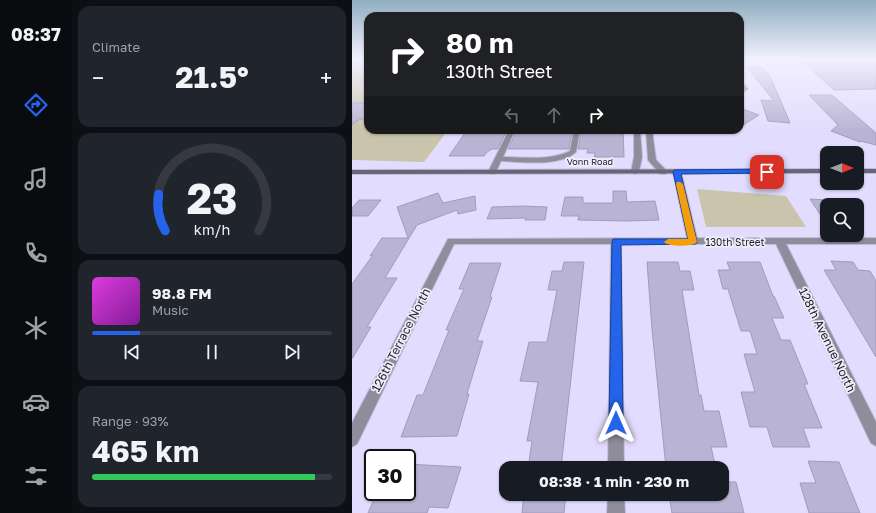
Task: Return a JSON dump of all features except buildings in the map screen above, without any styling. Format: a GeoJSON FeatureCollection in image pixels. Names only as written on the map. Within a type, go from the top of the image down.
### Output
{"type":"FeatureCollection","features":[{"type":"Feature","properties":{"kind":"street"},"geometry":{"type":"LineString","coordinates":[[492,172],[510,134]]}},
{"type":"Feature","properties":{"kind":"street"},"geometry":{"type":"LineString","coordinates":[[499,159],[548,159],[567,157],[573,152],[576,134]]}},
{"type":"Feature","properties":{"kind":"street"},"geometry":{"type":"LineString","coordinates":[[635,172],[638,157],[637,134]]}},
{"type":"Feature","properties":{"kind":"street"},"geometry":{"type":"LineString","coordinates":[[649,134],[652,160],[663,172]]}},
{"type":"Feature","properties":{"kind":"street","name":"Vonn Road"},"geometry":{"type":"LineString","coordinates":[[352,172],[820,171]]}},
{"type":"Feature","properties":{"kind":"street"},"geometry":{"type":"LineString","coordinates":[[864,171],[876,171]]}},
{"type":"Feature","properties":{"kind":"street"},"geometry":{"type":"LineString","coordinates":[[677,172],[693,242]]}},
{"type":"Feature","properties":{"kind":"street","name":"130th Street"},"geometry":{"type":"LineString","coordinates":[[451,241],[876,241]]}},
{"type":"Feature","properties":{"kind":"street","name":"126th Terrace North"},"geometry":{"type":"LineString","coordinates":[[352,439],[451,241]]}},
{"type":"Feature","properties":{"kind":"street","name":"128th Avenue North"},"geometry":{"type":"LineString","coordinates":[[779,241],[876,438]]}},
{"type":"Feature","properties":{"kind":"street"},"geometry":{"type":"LineString","coordinates":[[616,242],[616,461]]}},
{"type":"Feature","properties":{"kind":"street"},"geometry":{"type":"LineString","coordinates":[[616,501],[616,513]]}},
{"type":"Feature","properties":{"kind":"shaded area"},"geometry":{"type":"Polygon","coordinates":[[[352,83],[364,83],[364,134],[445,134],[424,162],[352,160],[352,83]]]}},
{"type":"Feature","properties":{"kind":"shaded area"},"geometry":{"type":"Polygon","coordinates":[[[697,189],[786,196],[806,227],[706,227],[697,189]]]}},
{"type":"Feature","properties":{"kind":"slow traffic"},"geometry":{"type":"LineString","coordinates":[[668,242],[693,242],[680,184]]}},
{"type":"Feature","properties":{"kind":"route"},"geometry":{"type":"LineString","coordinates":[[616,423],[616,242],[693,242],[677,172],[767,172]]}}]}
